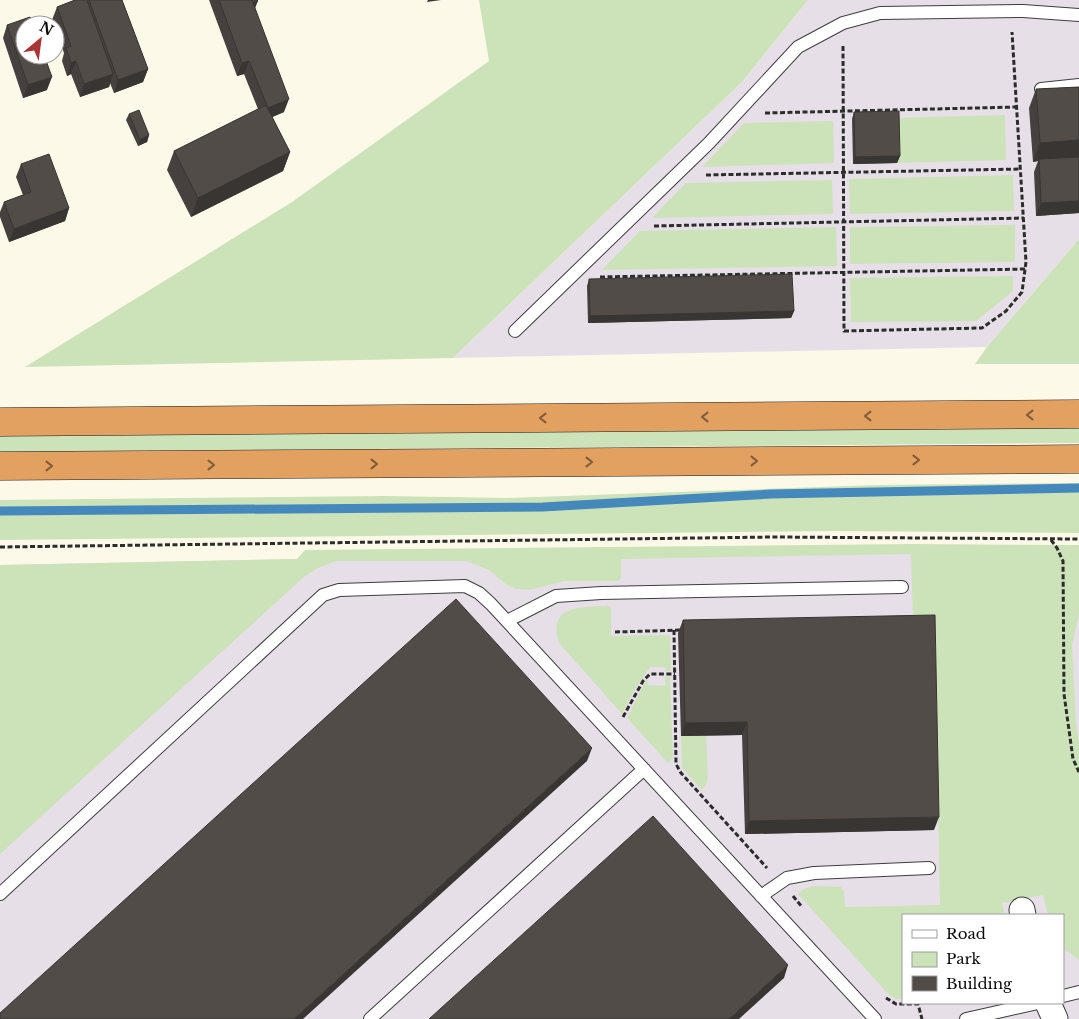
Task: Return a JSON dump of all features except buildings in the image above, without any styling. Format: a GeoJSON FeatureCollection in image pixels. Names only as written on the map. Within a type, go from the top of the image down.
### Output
{"type":"FeatureCollection","features":[{"type":"Feature","properties":{"kind":"highway"},"geometry":{"type":"LineString","coordinates":[[0,422],[1079,414]]}},
{"type":"Feature","properties":{"kind":"highway"},"geometry":{"type":"LineString","coordinates":[[0,466],[1079,459]]}},
{"type":"Feature","properties":{"kind":"street"},"geometry":{"type":"LineString","coordinates":[[1048,1004],[1055,1019]]}},
{"type":"Feature","properties":{"kind":"lane"},"geometry":{"type":"LineString","coordinates":[[515,331],[676,175],[798,47],[843,22],[880,13],[1011,11],[1079,15]]}},
{"type":"Feature","properties":{"kind":"lane"},"geometry":{"type":"LineString","coordinates":[[1041,89],[1079,85]]}},
{"type":"Feature","properties":{"kind":"lane"},"geometry":{"type":"LineString","coordinates":[[0,894],[323,595],[339,590],[465,586],[479,593],[507,621],[875,1019]]}},
{"type":"Feature","properties":{"kind":"lane"},"geometry":{"type":"LineString","coordinates":[[507,621],[556,596],[601,593],[902,587]]}},
{"type":"Feature","properties":{"kind":"lane"},"geometry":{"type":"LineString","coordinates":[[370,1019],[644,769]]}},
{"type":"Feature","properties":{"kind":"lane"},"geometry":{"type":"LineString","coordinates":[[761,896],[788,878],[814,873],[929,868]]}},
{"type":"Feature","properties":{"kind":"lane"},"geometry":{"type":"LineString","coordinates":[[1064,996],[1079,992]]}},
{"type":"Feature","properties":{"kind":"lane"},"geometry":{"type":"LineString","coordinates":[[966,1019],[1034,1004]]}},
{"type":"Feature","properties":{"kind":"path"},"geometry":{"type":"LineString","coordinates":[[843,22],[844,331],[982,328],[1006,311],[1022,292],[1026,262],[1011,11]]}},
{"type":"Feature","properties":{"kind":"path"},"geometry":{"type":"LineString","coordinates":[[736,114],[1017,107]]}},
{"type":"Feature","properties":{"kind":"path"},"geometry":{"type":"LineString","coordinates":[[676,175],[1020,169]]}},
{"type":"Feature","properties":{"kind":"path"},"geometry":{"type":"LineString","coordinates":[[623,226],[1024,218]]}},
{"type":"Feature","properties":{"kind":"path"},"geometry":{"type":"LineString","coordinates":[[570,278],[1025,268]]}},
{"type":"Feature","properties":{"kind":"path"},"geometry":{"type":"LineString","coordinates":[[0,547],[774,537],[1079,539]]}},
{"type":"Feature","properties":{"kind":"path"},"geometry":{"type":"LineString","coordinates":[[1050,539],[1063,561],[1064,694],[1073,759],[1079,772]]}},
{"type":"Feature","properties":{"kind":"path"},"geometry":{"type":"LineString","coordinates":[[674,630],[676,764],[681,773],[807,912]]}},
{"type":"Feature","properties":{"kind":"path"},"geometry":{"type":"LineString","coordinates":[[615,632],[684,630]]}},
{"type":"Feature","properties":{"kind":"path"},"geometry":{"type":"LineString","coordinates":[[613,735],[643,681],[650,674],[675,674]]}},
{"type":"Feature","properties":{"kind":"path"},"geometry":{"type":"LineString","coordinates":[[883,995],[896,1004],[918,1004],[922,1019]]}},
{"type":"Feature","properties":{"kind":"shaded area"},"geometry":{"type":"Polygon","coordinates":[[[808,0],[1079,0],[1079,239],[987,347],[453,358],[741,83],[808,0]]]}},
{"type":"Feature","properties":{"kind":"shaded area"},"geometry":{"type":"Polygon","coordinates":[[[1079,553],[1079,1019],[0,1019],[0,565],[454,556],[1079,553]]]}},
{"type":"Feature","properties":{"kind":"green space"},"geometry":{"type":"Polygon","coordinates":[[[479,0],[808,0],[741,83],[453,358],[25,367],[292,202],[489,61],[479,0]]]}},
{"type":"Feature","properties":{"kind":"green space"},"geometry":{"type":"Polygon","coordinates":[[[1005,115],[1006,160],[897,163],[896,118],[1005,115]]]}},
{"type":"Feature","properties":{"kind":"green space"},"geometry":{"type":"Polygon","coordinates":[[[833,121],[834,163],[702,167],[744,123],[833,121]]]}},
{"type":"Feature","properties":{"kind":"green space"},"geometry":{"type":"Polygon","coordinates":[[[1013,175],[1014,211],[850,214],[849,179],[1013,175]]]}},
{"type":"Feature","properties":{"kind":"green space"},"geometry":{"type":"Polygon","coordinates":[[[832,180],[833,214],[652,218],[686,183],[832,180]]]}},
{"type":"Feature","properties":{"kind":"green space"},"geometry":{"type":"Polygon","coordinates":[[[1015,225],[1015,262],[850,264],[850,227],[1015,225]]]}},
{"type":"Feature","properties":{"kind":"green space"},"geometry":{"type":"Polygon","coordinates":[[[836,227],[837,266],[602,270],[640,231],[836,227]]]}},
{"type":"Feature","properties":{"kind":"green space"},"geometry":{"type":"Polygon","coordinates":[[[1079,239],[1079,364],[975,364],[987,347],[1079,239]]]}},
{"type":"Feature","properties":{"kind":"green space"},"geometry":{"type":"Polygon","coordinates":[[[1013,276],[1013,291],[976,321],[851,322],[850,278],[1013,276]]]}},
{"type":"Feature","properties":{"kind":"green space"},"geometry":{"type":"Polygon","coordinates":[[[1079,422],[1079,443],[0,452],[0,435],[1079,422]]]}},
{"type":"Feature","properties":{"kind":"green space"},"geometry":{"type":"Polygon","coordinates":[[[1079,483],[1079,533],[837,531],[0,540],[0,500],[385,496],[506,498],[878,485],[1079,483]]]}},
{"type":"Feature","properties":{"kind":"green space"},"geometry":{"type":"Polygon","coordinates":[[[911,544],[1079,545],[1079,614],[1072,645],[1076,724],[1079,742],[1079,960],[1064,949],[1064,914],[1048,914],[1043,895],[1002,903],[1005,914],[902,914],[902,999],[896,999],[889,995],[798,894],[811,887],[841,887],[844,891],[845,907],[940,905],[938,794],[913,620],[911,554],[621,559],[621,578],[618,581],[564,581],[530,590],[517,589],[507,585],[489,570],[466,561],[336,561],[318,568],[305,576],[0,854],[0,565],[297,559],[305,550],[911,544]]]}},
{"type":"Feature","properties":{"kind":"green space"},"geometry":{"type":"Polygon","coordinates":[[[611,607],[611,636],[670,635],[671,671],[665,671],[665,667],[650,667],[622,714],[559,643],[557,631],[558,621],[562,615],[569,611],[577,608],[611,607]]]}},
{"type":"Feature","properties":{"kind":"green space"},"geometry":{"type":"Polygon","coordinates":[[[665,676],[670,677],[673,758],[668,763],[627,718],[647,678],[648,685],[665,686],[665,676]]]}},
{"type":"Feature","properties":{"kind":"green space"},"geometry":{"type":"Polygon","coordinates":[[[681,736],[706,736],[708,778],[702,790],[682,768],[681,736]]]}},
{"type":"Feature","properties":{"kind":"waterway"},"geometry":{"type":"LineString","coordinates":[[0,511],[543,507],[771,494],[1079,488]]}}]}
